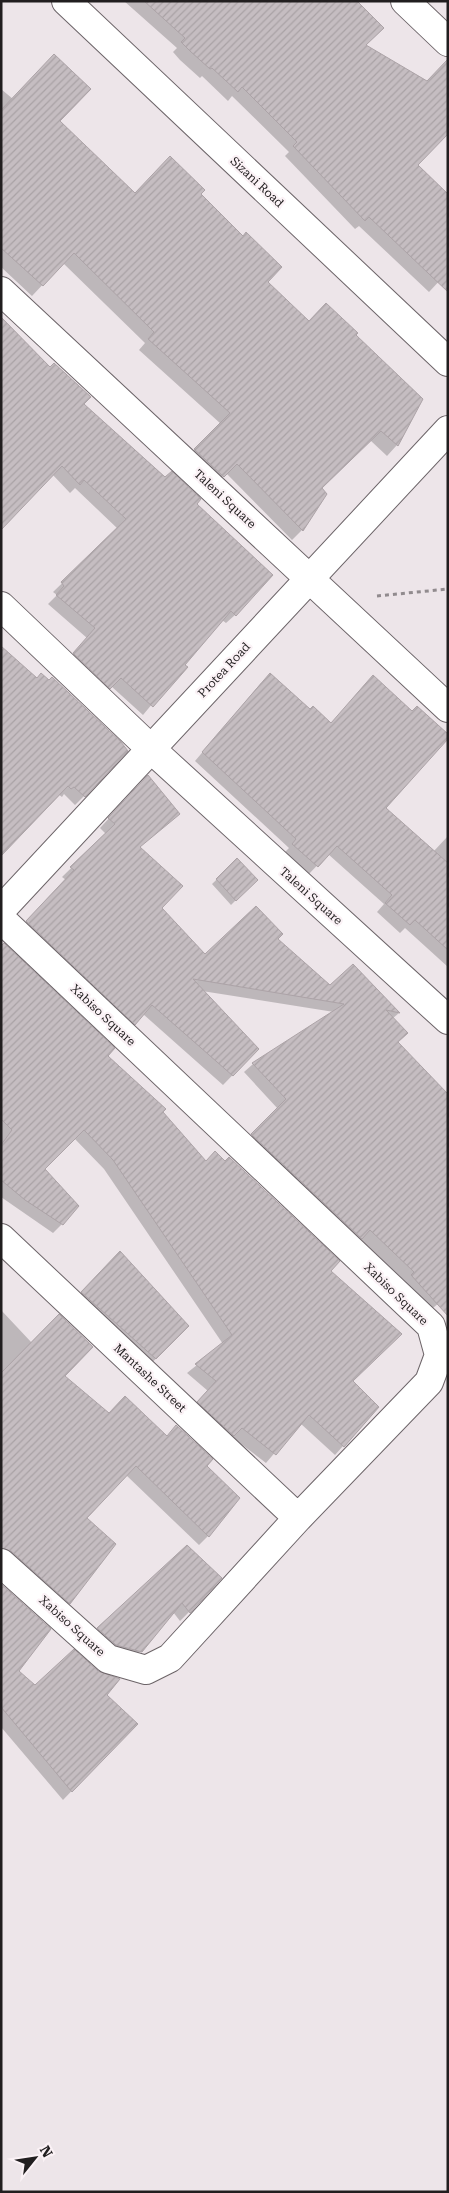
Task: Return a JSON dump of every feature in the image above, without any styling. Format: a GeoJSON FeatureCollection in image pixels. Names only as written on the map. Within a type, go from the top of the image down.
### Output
{"type":"FeatureCollection","features":[{"type":"Feature","properties":{"kind":"street","name":"Sizani Road"},"geometry":{"type":"LineString","coordinates":[[66,1],[448,362]]}},
{"type":"Feature","properties":{"kind":"street"},"geometry":{"type":"LineString","coordinates":[[405,1],[448,42]]}},
{"type":"Feature","properties":{"kind":"street","name":"Taleni Square"},"geometry":{"type":"LineString","coordinates":[[1,291],[448,708]]}},
{"type":"Feature","properties":{"kind":"street","name":"Protea Road"},"geometry":{"type":"LineString","coordinates":[[1,910],[448,430]]}},
{"type":"Feature","properties":{"kind":"street","name":"Taleni Square"},"geometry":{"type":"LineString","coordinates":[[1,606],[150,749],[448,1020]]}},
{"type":"Feature","properties":{"kind":"street","name":"Xabiso Square"},"geometry":{"type":"LineString","coordinates":[[1,920],[431,1326],[440,1354],[430,1382],[298,1518],[170,1658],[146,1670],[108,1659],[1,1563]]}},
{"type":"Feature","properties":{"kind":"street","name":"Mantashe Street"},"geometry":{"type":"LineString","coordinates":[[1,1238],[298,1518]]}},
{"type":"Feature","properties":{"kind":"path"},"geometry":{"type":"LineString","coordinates":[[345,612],[368,597],[448,589]]}},
{"type":"Feature","properties":{"kind":"building"},"geometry":{"type":"Polygon","coordinates":[[[144,1],[357,1],[384,28],[366,45],[427,81],[448,59],[448,134],[418,165],[448,194],[448,292],[369,217],[365,221],[293,146],[297,142],[242,87],[238,92],[212,68],[210,69],[181,42],[185,38],[144,1]]]}},
{"type":"Feature","properties":{"kind":"building"},"geometry":{"type":"Polygon","coordinates":[[[54,54],[91,89],[60,121],[135,193],[170,156],[205,190],[201,194],[243,236],[246,232],[282,267],[268,282],[309,321],[326,303],[358,333],[356,335],[423,399],[398,446],[381,431],[322,488],[327,494],[303,531],[237,464],[224,477],[194,449],[230,413],[148,339],[154,332],[74,253],[43,286],[1,248],[1,110],[54,54]]]}},
{"type":"Feature","properties":{"kind":"building"},"geometry":{"type":"Polygon","coordinates":[[[1,317],[50,367],[54,363],[91,397],[84,404],[165,477],[172,471],[201,499],[197,504],[273,575],[236,616],[231,611],[185,665],[188,667],[153,707],[121,678],[110,689],[73,653],[95,628],[56,595],[64,586],[61,582],[126,519],[84,480],[80,485],[62,466],[1,530],[1,317]]]}},
{"type":"Feature","properties":{"kind":"building"},"geometry":{"type":"Polygon","coordinates":[[[1,646],[37,678],[41,673],[49,680],[52,677],[121,742],[128,751],[85,797],[74,787],[71,789],[68,786],[1,856],[1,646]]]}},
{"type":"Feature","properties":{"kind":"building"},"geometry":{"type":"Polygon","coordinates":[[[270,673],[310,709],[313,706],[331,723],[373,675],[412,711],[417,706],[448,734],[448,739],[386,808],[448,863],[448,950],[415,920],[410,925],[385,903],[392,895],[337,846],[318,867],[292,844],[296,839],[202,752],[270,673]]]}},
{"type":"Feature","properties":{"kind":"building"},"geometry":{"type":"Polygon","coordinates":[[[148,775],[180,814],[140,847],[183,886],[162,908],[205,954],[256,906],[283,934],[278,939],[330,985],[353,964],[400,1013],[386,1010],[408,1033],[398,1042],[448,1094],[448,1316],[411,1275],[414,1272],[370,1230],[362,1239],[251,1134],[286,1099],[252,1063],[344,1004],[193,979],[259,1049],[233,1076],[152,1005],[135,1025],[26,921],[74,870],[70,867],[115,824],[108,818],[148,775]]]}},
{"type":"Feature","properties":{"kind":"building"},"geometry":{"type":"Polygon","coordinates":[[[237,858],[258,880],[236,901],[216,879],[237,858]]]}},
{"type":"Feature","properties":{"kind":"building"},"geometry":{"type":"Polygon","coordinates":[[[4,943],[115,1048],[108,1056],[166,1109],[163,1112],[206,1161],[215,1151],[225,1161],[229,1157],[340,1261],[331,1271],[402,1334],[353,1381],[379,1407],[344,1447],[309,1415],[276,1455],[242,1428],[234,1436],[197,1402],[216,1381],[195,1364],[232,1335],[113,1160],[84,1130],[45,1169],[79,1206],[63,1225],[25,1200],[1,1180],[1,1145],[12,1130],[1,1119],[1,946],[4,943]]]}},
{"type":"Feature","properties":{"kind":"building"},"geometry":{"type":"Polygon","coordinates":[[[120,1251],[189,1326],[156,1359],[81,1292],[120,1251]]]}},
{"type":"Feature","properties":{"kind":"building"},"geometry":{"type":"Polygon","coordinates":[[[59,1314],[93,1347],[65,1376],[109,1413],[125,1396],[167,1436],[176,1425],[213,1459],[207,1466],[240,1498],[209,1537],[136,1466],[87,1518],[116,1544],[70,1604],[11,1551],[1,1548],[1,1373],[59,1314]]]}},
{"type":"Feature","properties":{"kind":"building"},"geometry":{"type":"Polygon","coordinates":[[[187,1545],[222,1578],[190,1613],[182,1603],[142,1652],[116,1645],[97,1628],[187,1545]]]}},
{"type":"Feature","properties":{"kind":"building"},"geometry":{"type":"Polygon","coordinates":[[[1,1584],[51,1629],[19,1671],[35,1685],[74,1649],[98,1671],[120,1679],[107,1695],[138,1724],[72,1792],[1,1707],[1,1584]]]}}]}
